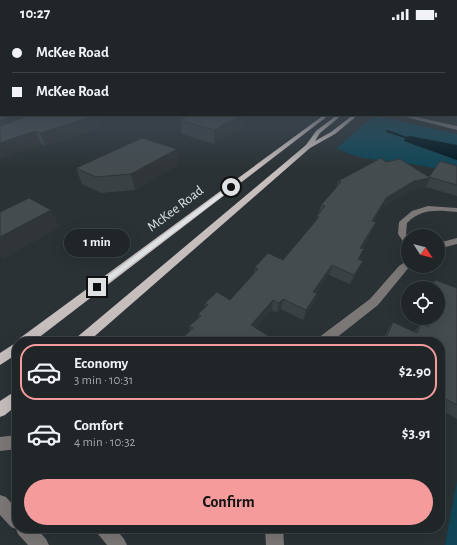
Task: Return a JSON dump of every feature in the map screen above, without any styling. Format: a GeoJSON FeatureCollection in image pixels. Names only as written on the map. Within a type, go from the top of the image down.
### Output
{"type":"FeatureCollection","features":[{"type":"Feature","properties":{"kind":"main road","name":"McKee Road"},"geometry":{"type":"LineString","coordinates":[[31,337],[320,120]]}},
{"type":"Feature","properties":{"kind":"main road"},"geometry":{"type":"LineString","coordinates":[[308,147],[318,132],[333,120]]}},
{"type":"Feature","properties":{"kind":"main road"},"geometry":{"type":"LineString","coordinates":[[86,337],[308,147],[333,133],[349,120]]}},
{"type":"Feature","properties":{"kind":"main road"},"geometry":{"type":"LineString","coordinates":[[0,360],[12,351]]}},
{"type":"Feature","properties":{"kind":"main road"},"geometry":{"type":"LineString","coordinates":[[0,410],[12,400]]}},
{"type":"Feature","properties":{"kind":"street"},"geometry":{"type":"LineString","coordinates":[[422,120],[457,128]]}},
{"type":"Feature","properties":{"kind":"street"},"geometry":{"type":"LineString","coordinates":[[402,229],[403,222],[413,212],[424,209],[439,208],[457,210]]}},
{"type":"Feature","properties":{"kind":"street"},"geometry":{"type":"LineString","coordinates":[[445,244],[457,241]]}},
{"type":"Feature","properties":{"kind":"street"},"geometry":{"type":"LineString","coordinates":[[328,337],[374,302],[401,269]]}},
{"type":"Feature","properties":{"kind":"street"},"geometry":{"type":"LineString","coordinates":[[0,444],[12,443]]}},
{"type":"Feature","properties":{"kind":"street"},"geometry":{"type":"LineString","coordinates":[[0,504],[12,516]]}},
{"type":"Feature","properties":{"kind":"street"},"geometry":{"type":"LineString","coordinates":[[29,533],[40,545]]}},
{"type":"Feature","properties":{"kind":"street"},"geometry":{"type":"LineString","coordinates":[[108,533],[118,545]]}},
{"type":"Feature","properties":{"kind":"street"},"geometry":{"type":"LineString","coordinates":[[274,533],[275,545]]}},
{"type":"Feature","properties":{"kind":"shaded area"},"geometry":{"type":"Polygon","coordinates":[[[369,120],[396,120],[457,134],[457,145],[410,136],[418,146],[457,160],[457,173],[407,163],[376,160],[356,156],[337,148],[369,120]]]}},
{"type":"Feature","properties":{"kind":"shaded area"},"geometry":{"type":"Polygon","coordinates":[[[410,136],[457,145],[457,160],[404,141],[405,137],[410,136]]]}},
{"type":"Feature","properties":{"kind":"shaded area"},"geometry":{"type":"Polygon","coordinates":[[[457,481],[457,545],[445,545],[457,481]]]}},
{"type":"Feature","properties":{"kind":"building"},"geometry":{"type":"Polygon","coordinates":[[[17,120],[80,120],[40,133],[35,131],[0,143],[0,126],[17,120]]]}},
{"type":"Feature","properties":{"kind":"building"},"geometry":{"type":"Polygon","coordinates":[[[180,120],[232,120],[214,130],[180,120]]]}},
{"type":"Feature","properties":{"kind":"building"},"geometry":{"type":"Polygon","coordinates":[[[142,138],[177,149],[131,174],[96,177],[76,168],[142,138]]]}},
{"type":"Feature","properties":{"kind":"building"},"geometry":{"type":"Polygon","coordinates":[[[381,158],[386,162],[400,159],[430,178],[414,181],[386,198],[372,221],[376,222],[360,248],[364,249],[358,259],[363,261],[354,275],[332,265],[313,292],[317,293],[306,310],[283,299],[279,303],[273,300],[251,325],[270,337],[183,337],[193,328],[189,326],[201,316],[198,314],[208,305],[205,303],[217,292],[230,300],[258,269],[255,267],[268,253],[283,260],[319,217],[317,216],[325,206],[321,205],[341,182],[338,181],[381,158]]]}},
{"type":"Feature","properties":{"kind":"building"},"geometry":{"type":"Polygon","coordinates":[[[440,161],[457,166],[457,185],[429,177],[440,161]]]}},
{"type":"Feature","properties":{"kind":"building"},"geometry":{"type":"Polygon","coordinates":[[[29,198],[51,210],[0,237],[0,212],[29,198]]]}},
{"type":"Feature","properties":{"kind":"building"},"geometry":{"type":"Polygon","coordinates":[[[445,284],[457,288],[457,405],[445,399],[445,337],[386,337],[393,322],[417,333],[420,325],[428,327],[429,325],[445,325],[445,284]]]}},
{"type":"Feature","properties":{"kind":"waterway"},"geometry":{"type":"LineString","coordinates":[[387,131],[405,137]]}},
{"type":"Feature","properties":{"kind":"route"},"geometry":{"type":"LineString","coordinates":[[97,287],[231,187]]}}]}
